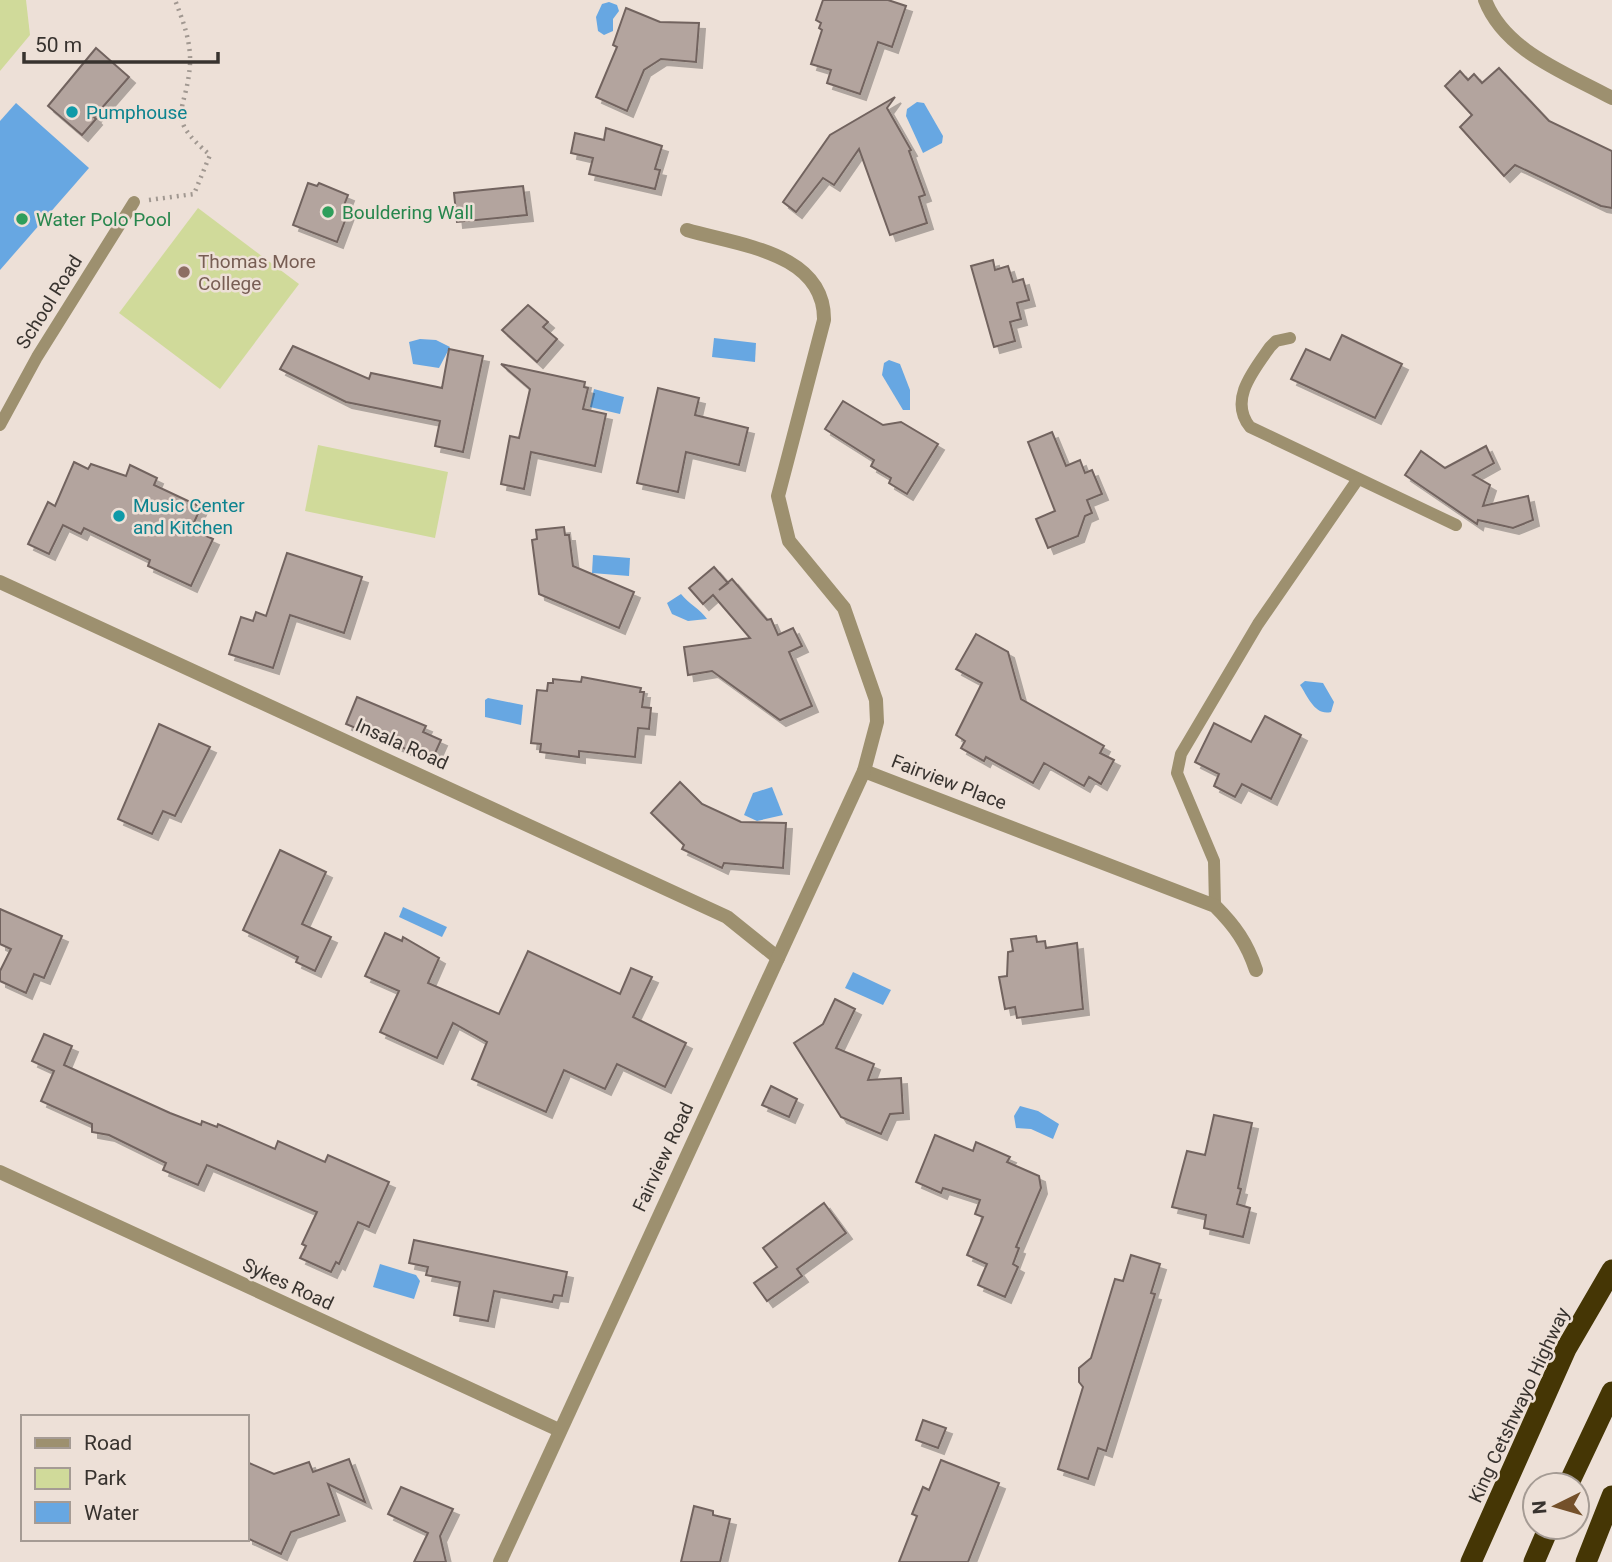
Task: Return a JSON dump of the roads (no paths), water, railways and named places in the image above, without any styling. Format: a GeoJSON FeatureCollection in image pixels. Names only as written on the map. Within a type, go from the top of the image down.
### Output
{"type":"FeatureCollection","features":[{"type":"Feature","properties":{"kind":"highway","name":"King Cetshwayo Highway"},"geometry":{"type":"LineString","coordinates":[[1471,1562],[1566,1349],[1612,1270]]}},
{"type":"Feature","properties":{"kind":"highway"},"geometry":{"type":"LineString","coordinates":[[1574,1471],[1612,1392]]}},
{"type":"Feature","properties":{"kind":"highway"},"geometry":{"type":"LineString","coordinates":[[1586,1562],[1612,1496]]}},
{"type":"Feature","properties":{"kind":"highway"},"geometry":{"type":"LineString","coordinates":[[1534,1562],[1543,1541]]}},
{"type":"Feature","properties":{"kind":"street"},"geometry":{"type":"LineString","coordinates":[[1485,0],[1502,29],[1517,44],[1612,99]]}},
{"type":"Feature","properties":{"kind":"street","name":"Fairview Place"},"geometry":{"type":"LineString","coordinates":[[687,230],[795,264],[811,279],[824,304],[824,320],[778,496],[789,541],[844,608],[876,700],[877,722],[864,771],[1214,906],[1235,927],[1247,945],[1256,970]]}},
{"type":"Feature","properties":{"kind":"street","name":"Insala Road"},"geometry":{"type":"LineString","coordinates":[[0,582],[727,917],[778,958]]}},
{"type":"Feature","properties":{"kind":"street","name":"Fairview Road"},"geometry":{"type":"LineString","coordinates":[[500,1562],[864,771]]}},
{"type":"Feature","properties":{"kind":"street","name":"Sykes Road"},"geometry":{"type":"LineString","coordinates":[[0,1172],[559,1430]]}},
{"type":"Feature","properties":{"kind":"lane","name":"School Road"},"geometry":{"type":"LineString","coordinates":[[0,425],[37,357],[134,202]]}},
{"type":"Feature","properties":{"kind":"lane"},"geometry":{"type":"LineString","coordinates":[[1290,338],[1276,341],[1251,375],[1241,401],[1243,419],[1259,433],[1456,525]]}},
{"type":"Feature","properties":{"kind":"lane"},"geometry":{"type":"LineString","coordinates":[[1214,906],[1214,861],[1177,773],[1181,754],[1258,624],[1358,479]]}},
{"type":"Feature","properties":{"kind":"water"},"geometry":{"type":"Polygon","coordinates":[[[609,2],[617,5],[619,11],[613,19],[613,31],[604,35],[598,31],[596,17],[602,4],[609,2]]]}},
{"type":"Feature","properties":{"kind":"water"},"geometry":{"type":"Polygon","coordinates":[[[917,102],[924,103],[943,136],[942,143],[923,153],[906,116],[907,109],[917,102]]]}},
{"type":"Feature","properties":{"kind":"water","name":"Water Polo Pool"},"geometry":{"type":"Polygon","coordinates":[[[16,103],[89,168],[0,270],[0,121],[16,103]]]}},
{"type":"Feature","properties":{"kind":"water"},"geometry":{"type":"Polygon","coordinates":[[[714,338],[756,343],[755,362],[712,357],[714,338]]]}},
{"type":"Feature","properties":{"kind":"water"},"geometry":{"type":"Polygon","coordinates":[[[420,339],[436,340],[450,347],[439,368],[413,364],[409,342],[420,339]]]}},
{"type":"Feature","properties":{"kind":"water"},"geometry":{"type":"Polygon","coordinates":[[[889,360],[900,364],[910,390],[910,410],[903,410],[882,375],[884,363],[889,360]]]}},
{"type":"Feature","properties":{"kind":"water"},"geometry":{"type":"Polygon","coordinates":[[[594,389],[624,397],[620,414],[590,407],[594,389]]]}},
{"type":"Feature","properties":{"kind":"water"},"geometry":{"type":"Polygon","coordinates":[[[593,555],[630,558],[629,576],[592,573],[593,555]]]}},
{"type":"Feature","properties":{"kind":"water"},"geometry":{"type":"Polygon","coordinates":[[[681,594],[707,619],[688,621],[672,614],[667,603],[681,594]]]}},
{"type":"Feature","properties":{"kind":"water"},"geometry":{"type":"Polygon","coordinates":[[[1305,681],[1323,683],[1334,702],[1331,712],[1321,711],[1312,705],[1300,685],[1305,681]]]}},
{"type":"Feature","properties":{"kind":"water"},"geometry":{"type":"Polygon","coordinates":[[[488,698],[523,705],[521,725],[485,717],[485,700],[488,698]]]}},
{"type":"Feature","properties":{"kind":"water"},"geometry":{"type":"Polygon","coordinates":[[[772,787],[783,815],[757,821],[744,815],[753,793],[772,787]]]}},
{"type":"Feature","properties":{"kind":"water"},"geometry":{"type":"Polygon","coordinates":[[[403,907],[447,927],[442,937],[399,917],[403,907]]]}},
{"type":"Feature","properties":{"kind":"water"},"geometry":{"type":"Polygon","coordinates":[[[853,972],[891,990],[883,1005],[845,988],[853,972]]]}},
{"type":"Feature","properties":{"kind":"water"},"geometry":{"type":"Polygon","coordinates":[[[1020,1106],[1038,1111],[1059,1124],[1053,1139],[1031,1129],[1016,1128],[1014,1116],[1020,1106]]]}},
{"type":"Feature","properties":{"kind":"water"},"geometry":{"type":"Polygon","coordinates":[[[380,1264],[416,1275],[420,1281],[414,1299],[373,1287],[380,1264]]]}},
{"type":"Feature","properties":{"kind":"place","name":"Pumphouse"},"geometry":{"type":"Point","coordinates":[72,112]}},
{"type":"Feature","properties":{"kind":"place","name":"Bouldering Wall"},"geometry":{"type":"Point","coordinates":[328,212]}},
{"type":"Feature","properties":{"kind":"place","name":"Water Polo Pool"},"geometry":{"type":"Point","coordinates":[22,219]}},
{"type":"Feature","properties":{"kind":"place","name":"Thomas More College"},"geometry":{"type":"Point","coordinates":[184,272]}},
{"type":"Feature","properties":{"kind":"place","name":"Music Center and Kitchen"},"geometry":{"type":"Point","coordinates":[119,516]}}]}
